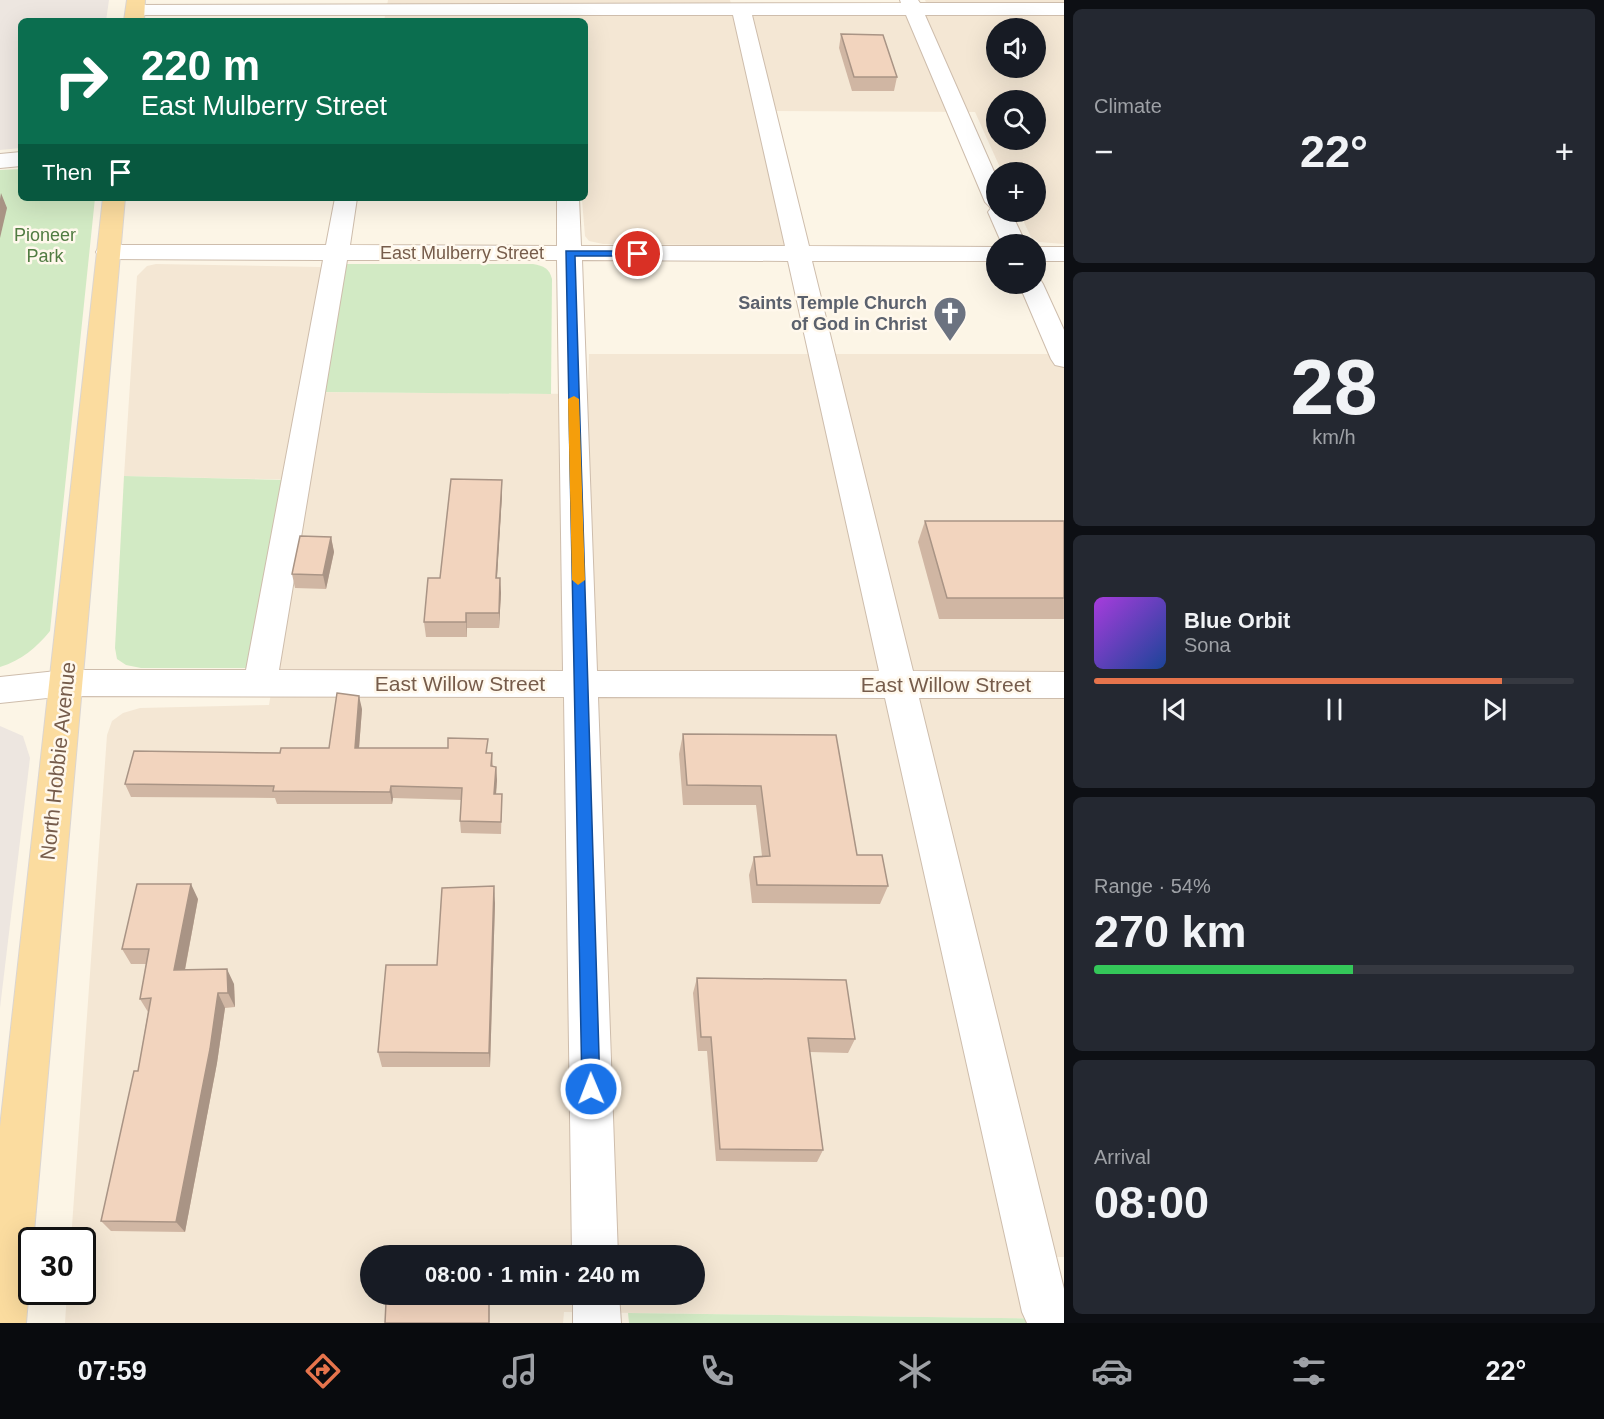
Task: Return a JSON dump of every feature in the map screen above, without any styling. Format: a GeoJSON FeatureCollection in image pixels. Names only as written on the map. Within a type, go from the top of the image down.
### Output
{"type":"FeatureCollection","features":[{"type":"Feature","properties":{"kind":"main road","name":"North Hobbie Avenue"},"geometry":{"type":"LineString","coordinates":[[2,1323],[6,1221],[66,682],[114,201]]}},
{"type":"Feature","properties":{"kind":"street"},"geometry":{"type":"LineString","coordinates":[[911,5],[986,179]]}},
{"type":"Feature","properties":{"kind":"street"},"geometry":{"type":"LineString","coordinates":[[135,10],[741,9],[911,5],[1064,9]]}},
{"type":"Feature","properties":{"kind":"street"},"geometry":{"type":"LineString","coordinates":[[741,9],[1046,1312]]}},
{"type":"Feature","properties":{"kind":"street"},"geometry":{"type":"LineString","coordinates":[[0,161],[18,159]]}},
{"type":"Feature","properties":{"kind":"street"},"geometry":{"type":"LineString","coordinates":[[260,683],[345,201]]}},
{"type":"Feature","properties":{"kind":"street"},"geometry":{"type":"LineString","coordinates":[[568,201],[596,1245]]}},
{"type":"Feature","properties":{"kind":"street","name":"East Mulberry Street"},"geometry":{"type":"LineString","coordinates":[[108,252],[986,254]]}},
{"type":"Feature","properties":{"kind":"street"},"geometry":{"type":"LineString","coordinates":[[1046,254],[1064,254]]}},
{"type":"Feature","properties":{"kind":"street"},"geometry":{"type":"LineString","coordinates":[[1035,294],[1064,359]]}},
{"type":"Feature","properties":{"kind":"street","name":"East Willow Street"},"geometry":{"type":"LineString","coordinates":[[0,690],[66,682],[1064,686]]}},
{"type":"Feature","properties":{"kind":"street"},"geometry":{"type":"LineString","coordinates":[[596,1305],[597,1323]]}},
{"type":"Feature","properties":{"kind":"shaded area"},"geometry":{"type":"Polygon","coordinates":[[[0,0],[109,0],[106,18],[18,18],[18,148],[0,150],[0,0]]]}},
{"type":"Feature","properties":{"kind":"shaded area"},"geometry":{"type":"Polygon","coordinates":[[[388,0],[730,0],[734,15],[932,16],[925,0],[1064,0],[1064,244],[1046,243],[1046,234],[1030,234],[1024,222],[1046,222],[1046,162],[998,162],[992,150],[1046,150],[1046,90],[986,90],[986,136],[975,112],[772,111],[804,246],[603,244],[589,241],[585,236],[582,201],[588,201],[588,18],[385,18],[388,0]]]}},
{"type":"Feature","properties":{"kind":"shaded area"},"geometry":{"type":"Polygon","coordinates":[[[156,264],[320,267],[325,272],[303,392],[588,394],[589,354],[1064,354],[1064,1257],[1055,1257],[1064,1319],[564,1312],[563,1323],[65,1323],[66,1305],[96,1305],[96,1227],[72,1227],[107,735],[112,721],[123,713],[140,708],[269,705],[307,480],[124,476],[137,276],[147,266],[156,264]]]}},
{"type":"Feature","properties":{"kind":"shaded area"},"geometry":{"type":"Polygon","coordinates":[[[0,726],[23,736],[30,758],[0,1008],[0,726]]]}},
{"type":"Feature","properties":{"kind":"green space","name":"Pioneer Park"},"geometry":{"type":"Polygon","coordinates":[[[18,169],[18,201],[95,201],[50,631],[28,653],[0,667],[0,170],[18,169]]]}},
{"type":"Feature","properties":{"kind":"green space"},"geometry":{"type":"Polygon","coordinates":[[[343,264],[533,264],[546,268],[552,279],[551,394],[323,392],[343,264]]]}},
{"type":"Feature","properties":{"kind":"green space"},"geometry":{"type":"Polygon","coordinates":[[[124,476],[285,480],[252,668],[141,668],[126,665],[117,659],[115,648],[124,476]]]}},
{"type":"Feature","properties":{"kind":"green space"},"geometry":{"type":"Polygon","coordinates":[[[628,1313],[1064,1319],[1064,1323],[629,1323],[628,1313]]]}},
{"type":"Feature","properties":{"kind":"building"},"geometry":{"type":"Polygon","coordinates":[[[841,34],[883,35],[897,77],[854,77],[841,34]]]}},
{"type":"Feature","properties":{"kind":"building"},"geometry":{"type":"Polygon","coordinates":[[[451,479],[502,480],[496,578],[500,578],[499,613],[466,613],[466,622],[424,622],[428,578],[440,578],[451,479]]]}},
{"type":"Feature","properties":{"kind":"building"},"geometry":{"type":"Polygon","coordinates":[[[925,521],[1064,521],[1064,598],[947,598],[925,521]]]}},
{"type":"Feature","properties":{"kind":"building"},"geometry":{"type":"Polygon","coordinates":[[[300,536],[331,537],[323,575],[292,574],[300,536]]]}},
{"type":"Feature","properties":{"kind":"building"},"geometry":{"type":"Polygon","coordinates":[[[337,693],[359,696],[355,748],[448,748],[448,738],[488,739],[486,753],[492,753],[491,766],[496,767],[494,794],[502,794],[501,822],[460,821],[462,788],[391,786],[390,792],[273,791],[274,786],[125,784],[134,751],[280,753],[281,748],[329,748],[337,693]]]}},
{"type":"Feature","properties":{"kind":"building"},"geometry":{"type":"Polygon","coordinates":[[[683,734],[836,735],[857,855],[882,855],[888,886],[757,885],[754,857],[770,856],[761,786],[687,785],[683,734]]]}},
{"type":"Feature","properties":{"kind":"building"},"geometry":{"type":"Polygon","coordinates":[[[137,884],[191,884],[174,970],[227,969],[228,993],[218,993],[210,1049],[176,1222],[101,1221],[134,1071],[138,1071],[151,998],[140,999],[149,949],[122,949],[137,884]]]}},
{"type":"Feature","properties":{"kind":"building"},"geometry":{"type":"Polygon","coordinates":[[[494,886],[489,1053],[378,1052],[386,965],[437,965],[442,888],[494,886]]]}},
{"type":"Feature","properties":{"kind":"building"},"geometry":{"type":"Polygon","coordinates":[[[697,978],[846,980],[855,1039],[808,1038],[823,1150],[720,1149],[711,1037],[701,1037],[697,978]]]}},
{"type":"Feature","properties":{"kind":"building"},"geometry":{"type":"Polygon","coordinates":[[[386,1305],[489,1305],[489,1323],[385,1323],[386,1305]]]}},
{"type":"Feature","properties":{"kind":"slow traffic"},"geometry":{"type":"LineString","coordinates":[[574,399],[578,580]]}},
{"type":"Feature","properties":{"kind":"place","name":"Saints Temple Church of God in Christ"},"geometry":{"type":"Point","coordinates":[950,342]}},
{"type":"Feature","properties":{"kind":"route"},"geometry":{"type":"LineString","coordinates":[[591,1089],[570,253],[638,254]]}}]}
